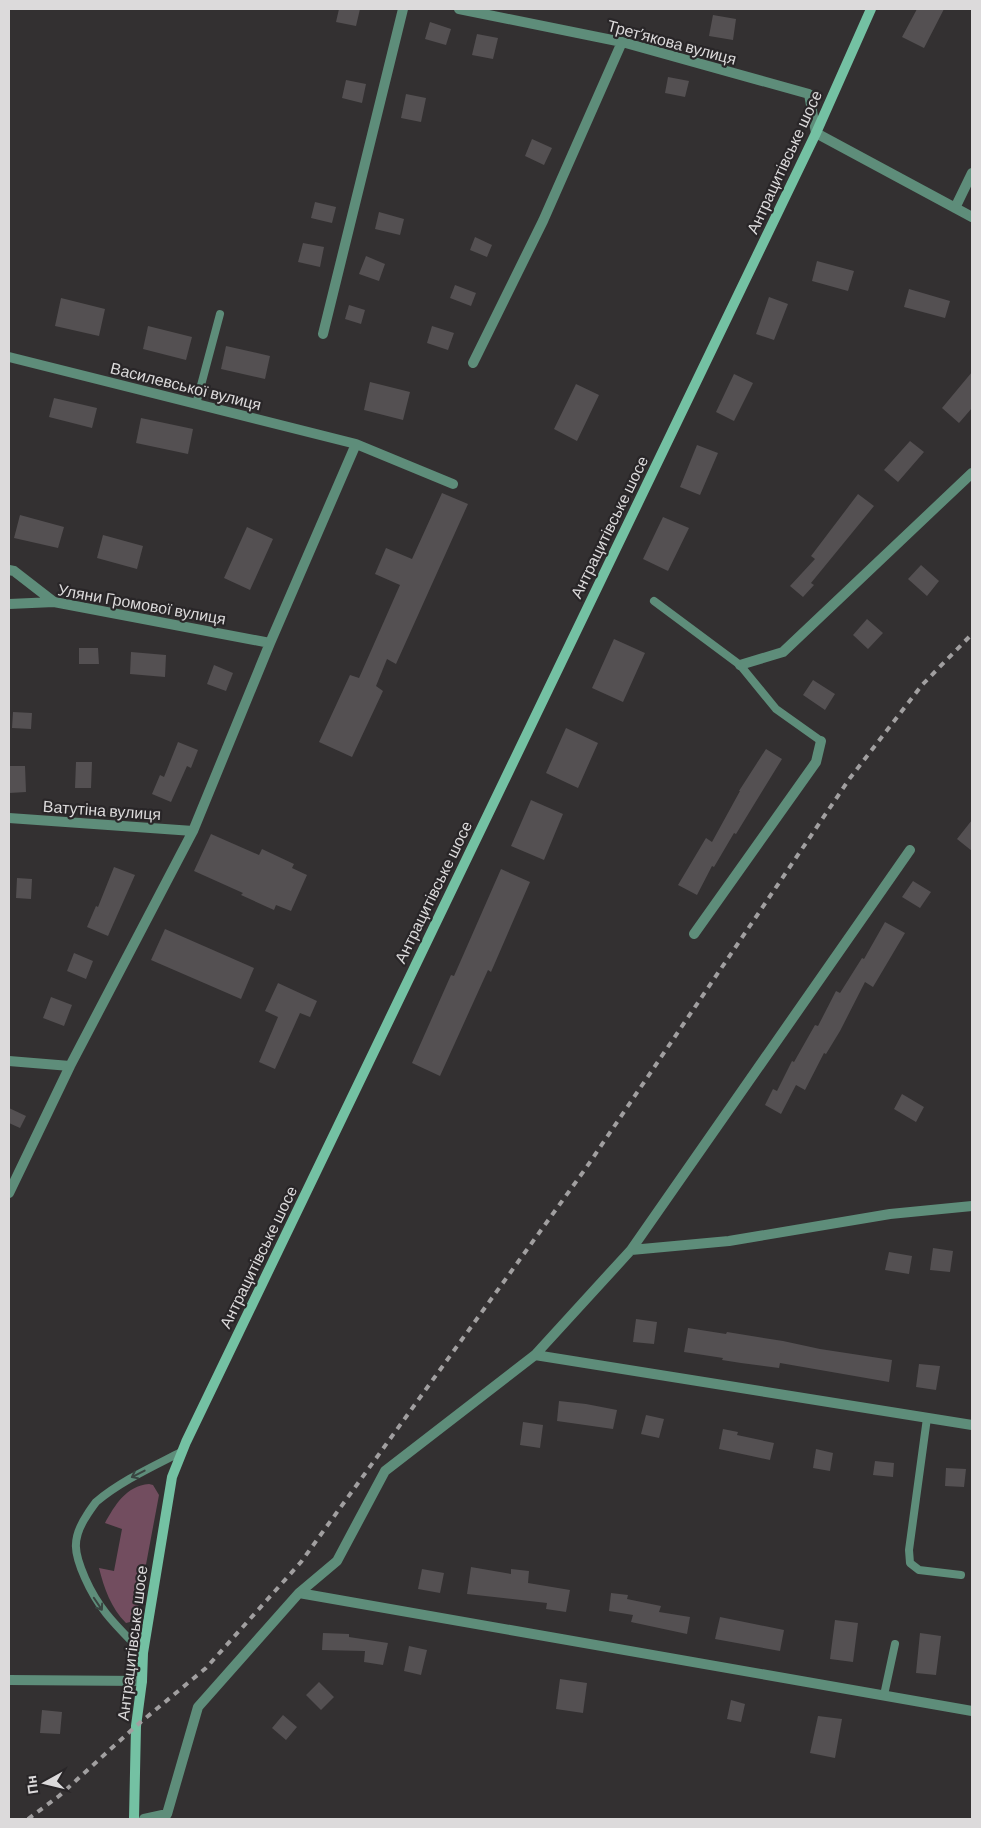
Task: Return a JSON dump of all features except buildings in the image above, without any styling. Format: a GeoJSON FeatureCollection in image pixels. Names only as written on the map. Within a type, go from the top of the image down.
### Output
{"type":"FeatureCollection","features":[{"type":"Feature","properties":{"kind":"main road","name":"Антрацитівське шосе"},"geometry":{"type":"LineString","coordinates":[[134,1819],[136,1726],[142,1681],[143,1653],[172,1477],[182,1452],[816,133],[871,9]]}},
{"type":"Feature","properties":{"kind":"street"},"geometry":{"type":"LineString","coordinates":[[323,334],[403,9]]}},
{"type":"Feature","properties":{"kind":"street","name":"Третʼякова вулиця"},"geometry":{"type":"LineString","coordinates":[[459,9],[622,42],[809,94],[816,133]]}},
{"type":"Feature","properties":{"kind":"street"},"geometry":{"type":"LineString","coordinates":[[473,363],[543,221],[622,42]]}},
{"type":"Feature","properties":{"kind":"street"},"geometry":{"type":"LineString","coordinates":[[816,133],[972,217]]}},
{"type":"Feature","properties":{"kind":"street"},"geometry":{"type":"LineString","coordinates":[[955,208],[972,173]]}},
{"type":"Feature","properties":{"kind":"street","name":"Василевської вулиця"},"geometry":{"type":"LineString","coordinates":[[9,357],[356,444],[453,484]]}},
{"type":"Feature","properties":{"kind":"street"},"geometry":{"type":"LineString","coordinates":[[9,1193],[70,1066],[193,831],[270,643],[356,444]]}},
{"type":"Feature","properties":{"kind":"street"},"geometry":{"type":"LineString","coordinates":[[740,665],[783,652],[972,473]]}},
{"type":"Feature","properties":{"kind":"street"},"geometry":{"type":"LineString","coordinates":[[9,570],[14,571],[54,602]]}},
{"type":"Feature","properties":{"kind":"street","name":"Уляни Громової вулиця"},"geometry":{"type":"LineString","coordinates":[[9,604],[54,602],[270,643]]}},
{"type":"Feature","properties":{"kind":"street"},"geometry":{"type":"LineString","coordinates":[[694,934],[816,762],[821,741]]}},
{"type":"Feature","properties":{"kind":"street","name":"Ватутіна вулиця"},"geometry":{"type":"LineString","coordinates":[[9,818],[193,831]]}},
{"type":"Feature","properties":{"kind":"street"},"geometry":{"type":"LineString","coordinates":[[144,1819],[168,1814],[198,1707],[299,1593],[337,1562],[385,1471],[535,1355],[631,1250],[910,850]]}},
{"type":"Feature","properties":{"kind":"street"},"geometry":{"type":"LineString","coordinates":[[9,1061],[70,1066]]}},
{"type":"Feature","properties":{"kind":"street"},"geometry":{"type":"LineString","coordinates":[[631,1250],[729,1241],[890,1214],[972,1206]]}},
{"type":"Feature","properties":{"kind":"street"},"geometry":{"type":"LineString","coordinates":[[535,1355],[972,1425]]}},
{"type":"Feature","properties":{"kind":"street"},"geometry":{"type":"LineString","coordinates":[[299,1593],[972,1711]]}},
{"type":"Feature","properties":{"kind":"street"},"geometry":{"type":"LineString","coordinates":[[9,1680],[142,1681]]}},
{"type":"Feature","properties":{"kind":"lane"},"geometry":{"type":"LineString","coordinates":[[196,404],[220,314]]}},
{"type":"Feature","properties":{"kind":"lane"},"geometry":{"type":"LineString","coordinates":[[654,601],[740,665],[776,709],[821,741]]}},
{"type":"Feature","properties":{"kind":"lane"},"geometry":{"type":"LineString","coordinates":[[927,1418],[909,1550],[910,1563],[919,1570],[960,1575]]}},
{"type":"Feature","properties":{"kind":"lane"},"geometry":{"type":"LineString","coordinates":[[143,1653],[104,1613],[94,1598],[78,1561],[75,1547],[77,1533],[95,1504],[126,1481],[182,1452]]}},
{"type":"Feature","properties":{"kind":"lane"},"geometry":{"type":"LineString","coordinates":[[884,1696],[895,1644]]}},
{"type":"Feature","properties":{"kind":"shaded area"},"geometry":{"type":"Polygon","coordinates":[[[149,1484],[153,1485],[159,1495],[136,1618],[126,1623],[116,1611],[109,1597],[99,1568],[114,1571],[122,1529],[105,1523],[117,1503],[128,1492],[134,1488],[149,1484]]]}},
{"type":"Feature","properties":{"kind":"railway"},"geometry":{"type":"LineString","coordinates":[[28,1819],[59,1796],[136,1726],[206,1668],[301,1562],[586,1168],[850,778],[922,685],[972,634]]}}]}
